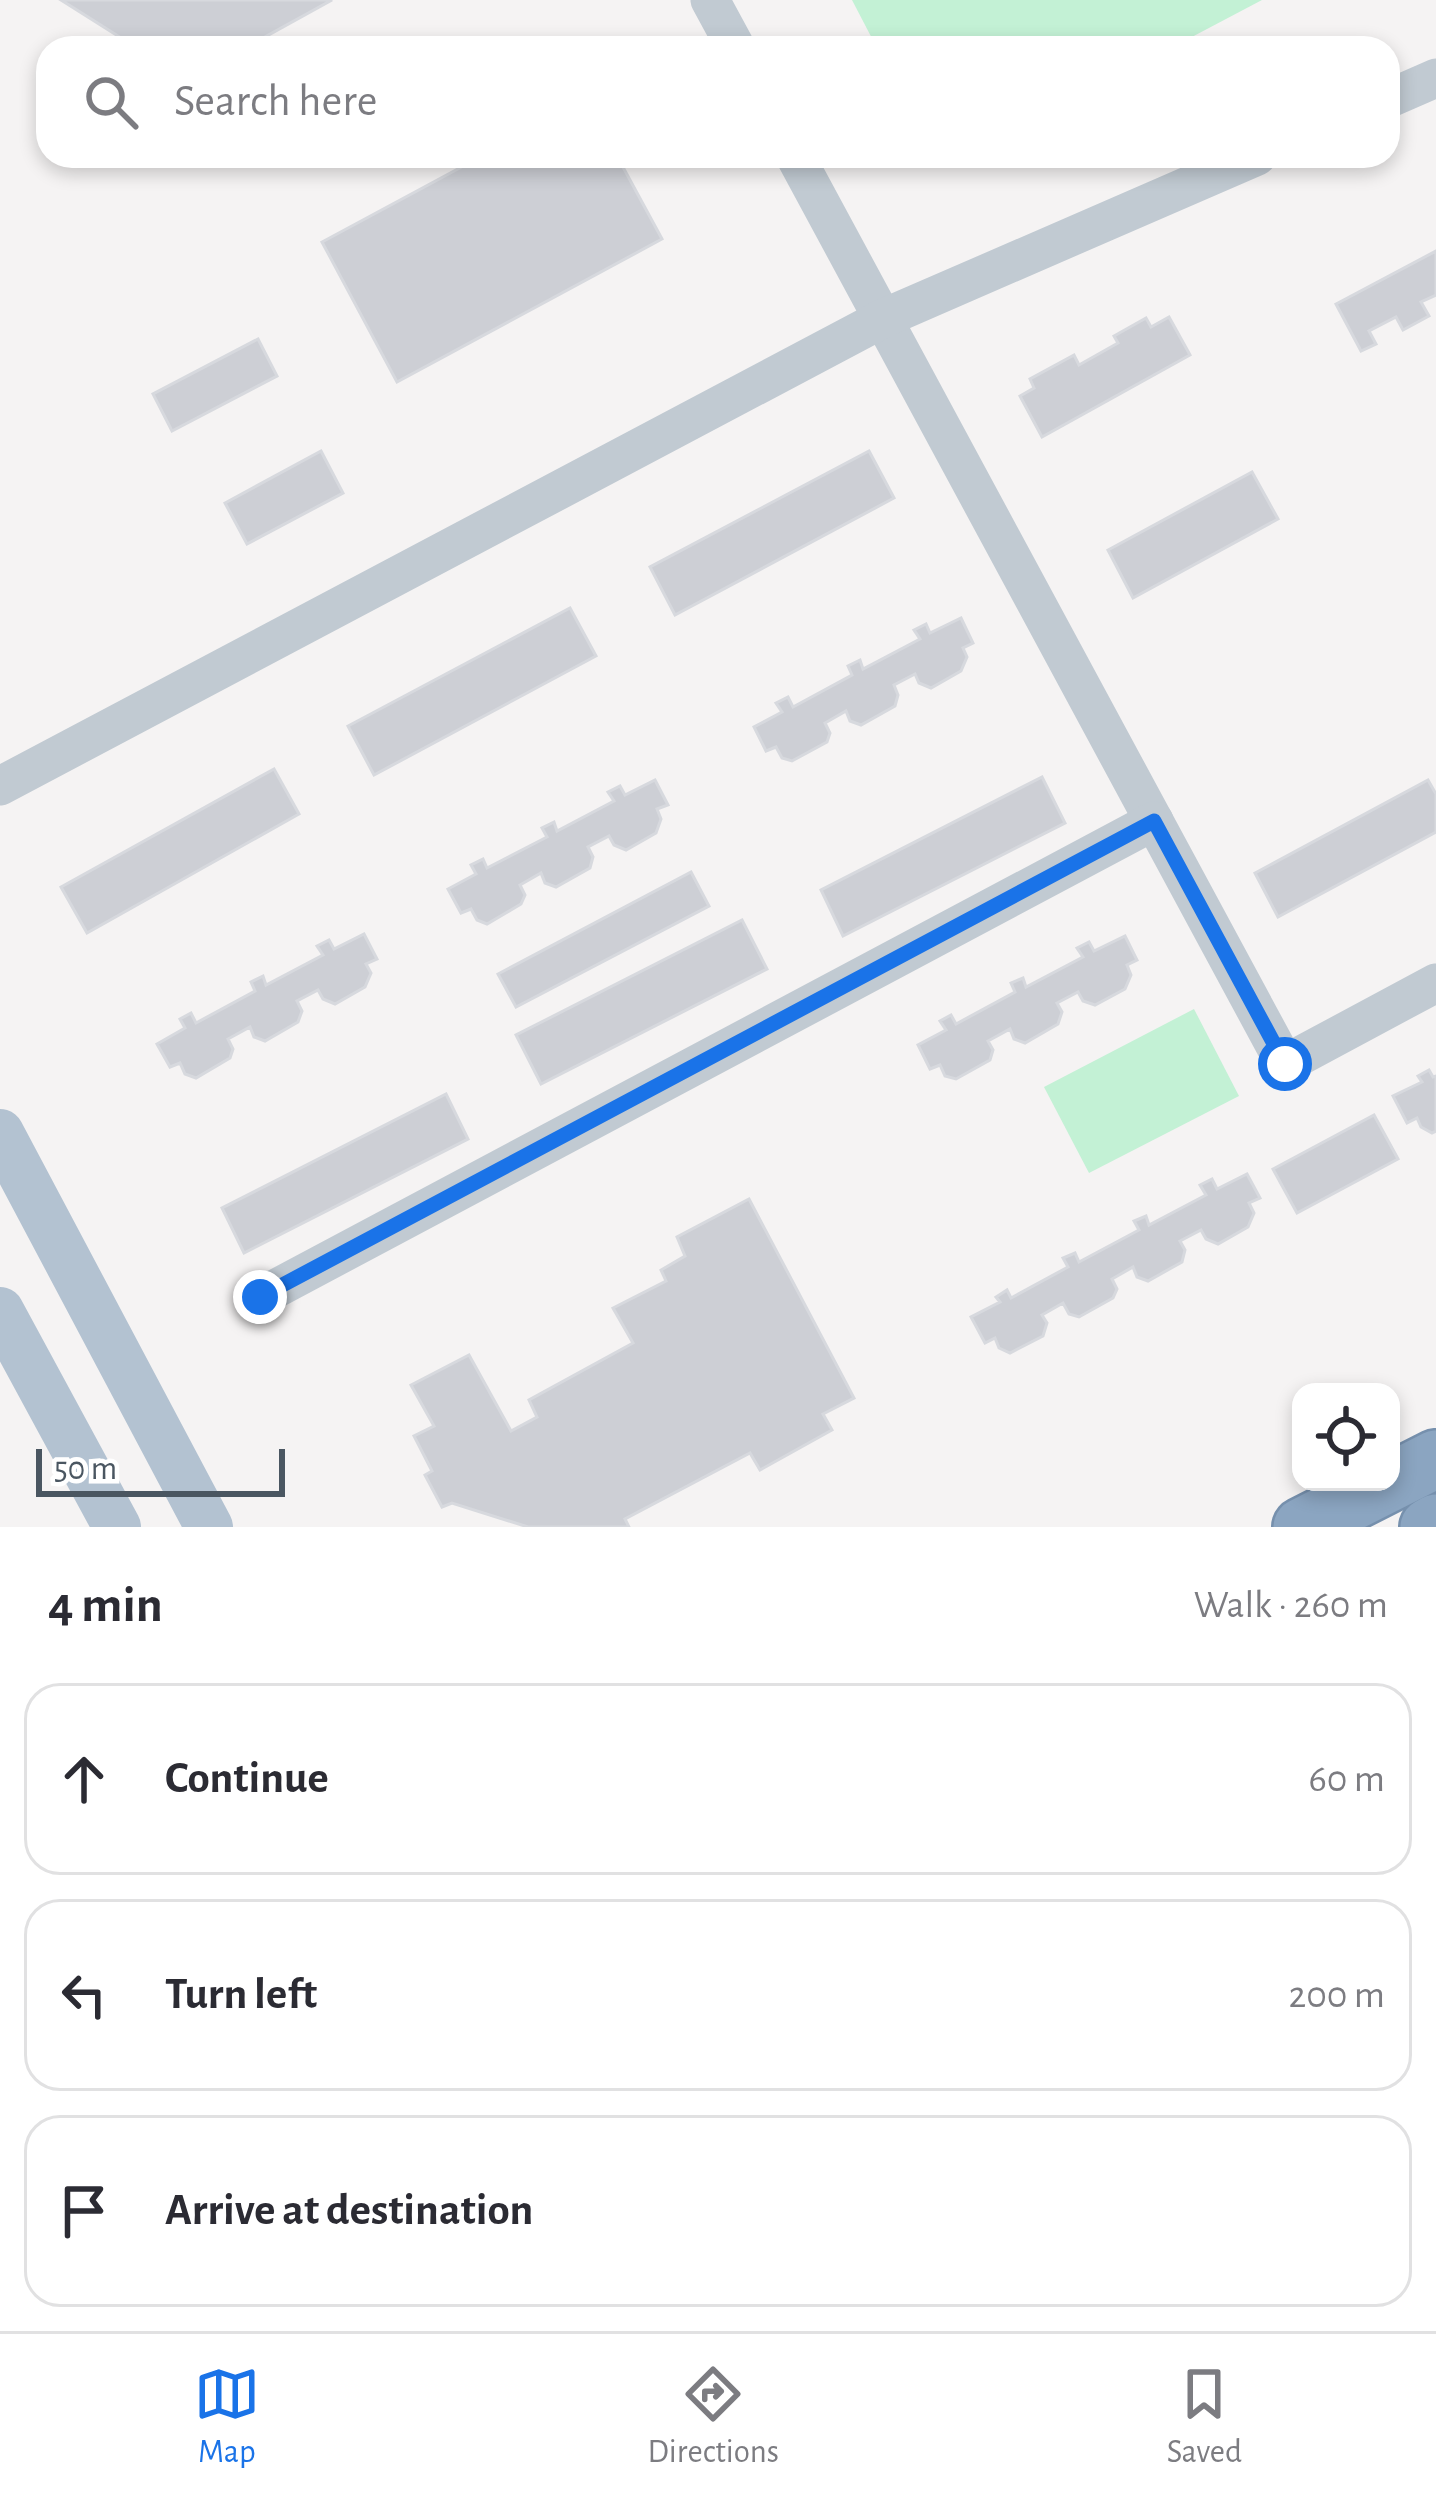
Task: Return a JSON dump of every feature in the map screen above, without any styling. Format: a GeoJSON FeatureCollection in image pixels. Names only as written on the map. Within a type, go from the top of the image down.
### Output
{"type":"FeatureCollection","features":[{"type":"Feature","properties":{"kind":"highway"},"geometry":{"type":"LineString","coordinates":[[1302,1527],[1436,1459]]}},
{"type":"Feature","properties":{"kind":"main road"},"geometry":{"type":"LineString","coordinates":[[0,1133],[209,1527]]}},
{"type":"Feature","properties":{"kind":"main road"},"geometry":{"type":"LineString","coordinates":[[0,1311],[117,1527]]}},
{"type":"Feature","properties":{"kind":"street"},"geometry":{"type":"LineString","coordinates":[[710,0],[730,36]]}},
{"type":"Feature","properties":{"kind":"street"},"geometry":{"type":"LineString","coordinates":[[1400,94],[1436,78]]}},
{"type":"Feature","properties":{"kind":"street"},"geometry":{"type":"LineString","coordinates":[[802,168],[1285,1064],[1436,983]]}},
{"type":"Feature","properties":{"kind":"street"},"geometry":{"type":"LineString","coordinates":[[0,786],[884,318],[1229,168]]}},
{"type":"Feature","properties":{"kind":"street"},"geometry":{"type":"LineString","coordinates":[[260,1297],[1154,821]]}},
{"type":"Feature","properties":{"kind":"green space"},"geometry":{"type":"Polygon","coordinates":[[[852,0],[1262,0],[1194,36],[871,36],[852,0]]]}},
{"type":"Feature","properties":{"kind":"green space"},"geometry":{"type":"Polygon","coordinates":[[[1194,1009],[1239,1096],[1089,1173],[1044,1087],[1194,1009]]]}},
{"type":"Feature","properties":{"kind":"building"},"geometry":{"type":"Polygon","coordinates":[[[61,0],[332,0],[267,36],[118,36],[61,0]]]}},
{"type":"Feature","properties":{"kind":"building"},"geometry":{"type":"Polygon","coordinates":[[[460,168],[624,168],[662,239],[397,382],[322,242],[460,168]]]}},
{"type":"Feature","properties":{"kind":"building"},"geometry":{"type":"Polygon","coordinates":[[[1436,251],[1436,295],[1421,302],[1429,316],[1403,330],[1396,317],[1369,331],[1376,344],[1361,351],[1336,304],[1436,251]]]}},
{"type":"Feature","properties":{"kind":"building"},"geometry":{"type":"Polygon","coordinates":[[[1169,317],[1190,355],[1042,437],[1020,396],[1034,388],[1030,379],[1074,355],[1079,365],[1118,343],[1114,336],[1146,318],[1151,327],[1169,317]]]}},
{"type":"Feature","properties":{"kind":"building"},"geometry":{"type":"Polygon","coordinates":[[[258,339],[277,376],[172,431],[153,394],[258,339]]]}},
{"type":"Feature","properties":{"kind":"building"},"geometry":{"type":"Polygon","coordinates":[[[321,451],[343,493],[247,544],[225,503],[321,451]]]}},
{"type":"Feature","properties":{"kind":"building"},"geometry":{"type":"Polygon","coordinates":[[[869,451],[894,498],[675,615],[650,567],[869,451]]]}},
{"type":"Feature","properties":{"kind":"building"},"geometry":{"type":"Polygon","coordinates":[[[1252,472],[1278,519],[1133,598],[1108,550],[1252,472]]]}},
{"type":"Feature","properties":{"kind":"building"},"geometry":{"type":"Polygon","coordinates":[[[570,608],[596,656],[374,775],[348,726],[570,608]]]}},
{"type":"Feature","properties":{"kind":"building"},"geometry":{"type":"Polygon","coordinates":[[[961,618],[973,643],[963,648],[967,657],[961,671],[931,688],[919,683],[915,674],[894,685],[895,706],[861,725],[850,721],[846,711],[825,723],[830,733],[827,742],[792,761],[782,758],[776,747],[766,751],[754,727],[782,712],[776,703],[788,697],[793,707],[852,675],[848,666],[860,660],[863,669],[920,639],[914,630],[926,624],[930,633],[961,618]]]}},
{"type":"Feature","properties":{"kind":"building"},"geometry":{"type":"Polygon","coordinates":[[[274,769],[299,814],[87,933],[61,887],[274,769]]]}},
{"type":"Feature","properties":{"kind":"building"},"geometry":{"type":"Polygon","coordinates":[[[1042,777],[1065,823],[843,936],[821,890],[1042,777]]]}},
{"type":"Feature","properties":{"kind":"building"},"geometry":{"type":"Polygon","coordinates":[[[655,780],[668,805],[657,809],[661,819],[656,833],[626,850],[614,845],[609,836],[588,847],[593,857],[590,868],[556,887],[545,883],[541,873],[520,885],[525,895],[521,904],[487,924],[477,920],[471,909],[461,913],[448,889],[476,874],[471,865],[483,859],[487,868],[547,837],[542,828],[554,822],[557,831],[614,801],[608,792],[620,786],[625,795],[655,780]]]}},
{"type":"Feature","properties":{"kind":"building"},"geometry":{"type":"Polygon","coordinates":[[[1428,780],[1436,794],[1436,832],[1278,917],[1255,873],[1428,780]]]}},
{"type":"Feature","properties":{"kind":"building"},"geometry":{"type":"Polygon","coordinates":[[[691,872],[709,906],[516,1007],[498,974],[691,872]]]}},
{"type":"Feature","properties":{"kind":"building"},"geometry":{"type":"Polygon","coordinates":[[[742,920],[767,969],[541,1084],[516,1035],[742,920]]]}},
{"type":"Feature","properties":{"kind":"building"},"geometry":{"type":"Polygon","coordinates":[[[364,934],[377,959],[366,964],[371,973],[365,987],[335,1004],[323,999],[318,990],[297,1001],[302,1011],[298,1022],[265,1041],[254,1037],[250,1027],[228,1039],[233,1049],[230,1058],[196,1078],[185,1074],[180,1063],[170,1067],[157,1044],[185,1028],[180,1019],[191,1013],[196,1023],[255,991],[251,982],[263,976],[266,985],[323,955],[317,946],[329,940],[334,949],[364,934]]]}},
{"type":"Feature","properties":{"kind":"building"},"geometry":{"type":"Polygon","coordinates":[[[1125,936],[1137,960],[1127,965],[1131,975],[1125,989],[1095,1005],[1083,1001],[1078,992],[1057,1003],[1062,1012],[1058,1024],[1025,1043],[1014,1039],[1010,1029],[988,1041],[993,1050],[990,1060],[956,1079],[945,1076],[940,1065],[930,1069],[918,1045],[946,1030],[940,1021],[951,1015],[956,1024],[1015,992],[1011,983],[1023,978],[1026,987],[1083,957],[1077,948],[1089,942],[1094,951],[1125,936]]]}},
{"type":"Feature","properties":{"kind":"building"},"geometry":{"type":"Polygon","coordinates":[[[1429,1070],[1436,1076],[1436,1131],[1432,1133],[1417,1118],[1407,1123],[1393,1096],[1422,1082],[1418,1076],[1429,1070]]]}},
{"type":"Feature","properties":{"kind":"building"},"geometry":{"type":"Polygon","coordinates":[[[446,1094],[468,1139],[244,1253],[222,1208],[446,1094]]]}},
{"type":"Feature","properties":{"kind":"building"},"geometry":{"type":"Polygon","coordinates":[[[1374,1115],[1398,1159],[1297,1213],[1273,1169],[1374,1115]]]}},
{"type":"Feature","properties":{"kind":"building"},"geometry":{"type":"Polygon","coordinates":[[[1247,1174],[1260,1198],[1249,1203],[1254,1213],[1248,1227],[1218,1244],[1206,1239],[1201,1230],[1180,1241],[1185,1250],[1182,1262],[1148,1281],[1137,1277],[1133,1267],[1112,1279],[1117,1289],[1113,1298],[1079,1317],[1069,1314],[1063,1303],[1042,1315],[1047,1323],[1043,1336],[1010,1353],[999,1348],[995,1338],[985,1343],[971,1317],[1000,1302],[996,1297],[1007,1290],[1011,1298],[1068,1267],[1063,1258],[1075,1253],[1079,1262],[1139,1230],[1134,1221],[1146,1216],[1149,1225],[1206,1195],[1200,1185],[1212,1179],[1217,1189],[1247,1174]]]}},
{"type":"Feature","properties":{"kind":"building"},"geometry":{"type":"Polygon","coordinates":[[[749,1199],[854,1398],[823,1414],[832,1430],[760,1470],[750,1453],[625,1519],[629,1527],[528,1527],[452,1503],[442,1507],[425,1475],[432,1471],[414,1436],[434,1426],[411,1385],[469,1355],[511,1431],[537,1417],[529,1400],[633,1343],[613,1308],[666,1281],[661,1270],[685,1256],[677,1237],[749,1199]]]}},
{"type":"Feature","properties":{"kind":"route"},"geometry":{"type":"LineString","coordinates":[[260,1297],[1154,821],[1285,1064]]}}]}
